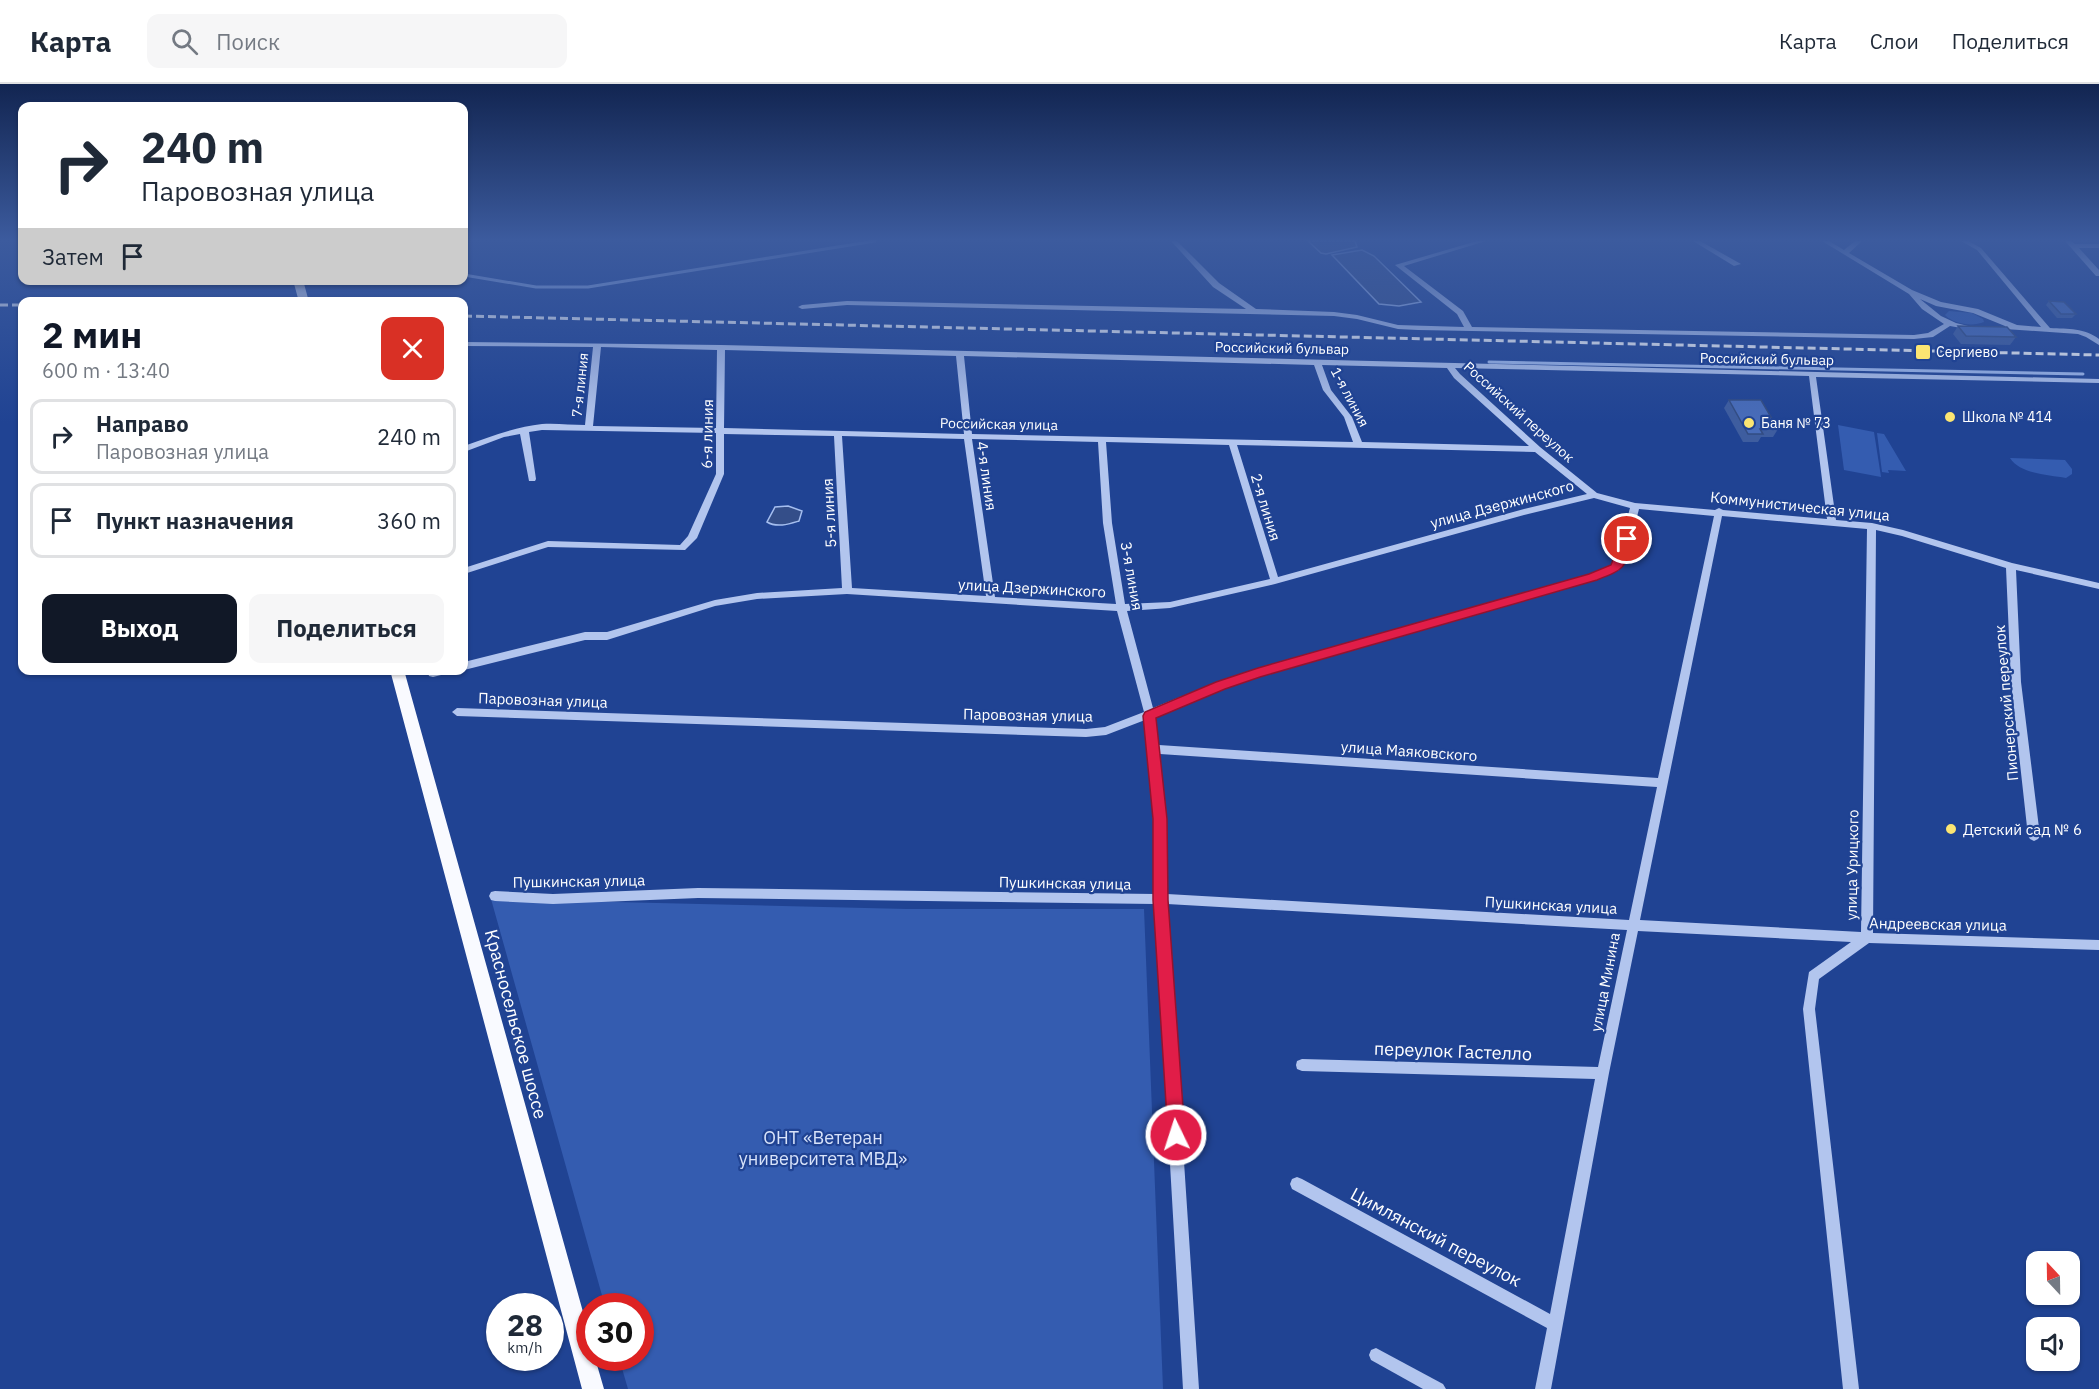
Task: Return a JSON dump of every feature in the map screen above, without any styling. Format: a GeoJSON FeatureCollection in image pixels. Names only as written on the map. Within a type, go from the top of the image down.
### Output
{"type":"FeatureCollection","features":[{"type":"Feature","properties":{"kind":"main road","name":"Красносельское шоссе"},"geometry":{"type":"LineString","coordinates":[[398,675],[593,1389]]}},
{"type":"Feature","properties":{"kind":"street"},"geometry":{"type":"LineString","coordinates":[[1241,302],[1254,311]]}},
{"type":"Feature","properties":{"kind":"street"},"geometry":{"type":"LineString","coordinates":[[1446,302],[1460,313],[1469,328]]}},
{"type":"Feature","properties":{"kind":"street"},"geometry":{"type":"LineString","coordinates":[[1919,302],[1947,325],[2014,327],[2099,334]]}},
{"type":"Feature","properties":{"kind":"street"},"geometry":{"type":"LineString","coordinates":[[1937,302],[1966,309],[2014,327]]}},
{"type":"Feature","properties":{"kind":"street"},"geometry":{"type":"LineString","coordinates":[[2024,302],[2048,330]]}},
{"type":"Feature","properties":{"kind":"street"},"geometry":{"type":"LineString","coordinates":[[802,307],[847,303],[1254,311],[1357,317],[1398,327],[1914,337],[1930,335],[1947,325]]}},
{"type":"Feature","properties":{"kind":"street"},"geometry":{"type":"LineString","coordinates":[[1934,316],[1937,309],[1951,307]]}},
{"type":"Feature","properties":{"kind":"street"},"geometry":{"type":"LineString","coordinates":[[1985,316],[1989,327]]}},
{"type":"Feature","properties":{"kind":"street"},"geometry":{"type":"LineString","coordinates":[[2083,333],[2099,343]]}},
{"type":"Feature","properties":{"kind":"street","name":"Российский бульвар"},"geometry":{"type":"LineString","coordinates":[[468,344],[720,347],[2099,381]]}},
{"type":"Feature","properties":{"kind":"street","name":"7-я линия"},"geometry":{"type":"LineString","coordinates":[[589,427],[597,345]]}},
{"type":"Feature","properties":{"kind":"street","name":"6-я линия"},"geometry":{"type":"LineString","coordinates":[[468,570],[548,544],[682,548],[692,538],[720,474],[720,347]]}},
{"type":"Feature","properties":{"kind":"street","name":"4-я линия"},"geometry":{"type":"LineString","coordinates":[[960,354],[968,437],[992,601]]}},
{"type":"Feature","properties":{"kind":"street","name":"1-я линия"},"geometry":{"type":"LineString","coordinates":[[1317,362],[1327,390],[1348,417],[1359,446]]}},
{"type":"Feature","properties":{"kind":"street","name":"Российский переулок"},"geometry":{"type":"LineString","coordinates":[[1450,366],[1456,376],[1537,449],[1594,495],[1635,506]]}},
{"type":"Feature","properties":{"kind":"street"},"geometry":{"type":"LineString","coordinates":[[1812,373],[1832,522]]}},
{"type":"Feature","properties":{"kind":"street","name":"Российская улица"},"geometry":{"type":"LineString","coordinates":[[468,448],[524,430],[542,427],[589,427],[721,432],[1537,449]]}},
{"type":"Feature","properties":{"kind":"street"},"geometry":{"type":"LineString","coordinates":[[524,430],[532,479]]}},
{"type":"Feature","properties":{"kind":"street","name":"5-я линия"},"geometry":{"type":"LineString","coordinates":[[838,434],[847,591]]}},
{"type":"Feature","properties":{"kind":"street","name":"3-я линия"},"geometry":{"type":"LineString","coordinates":[[1102,440],[1104,495],[1121,608],[1149,716],[1160,819],[1161,900],[1191,1389]]}},
{"type":"Feature","properties":{"kind":"street","name":"2-я линия"},"geometry":{"type":"LineString","coordinates":[[1232,442],[1275,581]]}},
{"type":"Feature","properties":{"kind":"street","name":"улица Дзержинского"},"geometry":{"type":"LineString","coordinates":[[468,665],[585,636],[607,636],[715,603],[757,596],[847,591],[1121,608],[1170,605],[1275,581],[1524,512],[1594,495]]}},
{"type":"Feature","properties":{"kind":"street","name":"Коммунистическая улица"},"geometry":{"type":"LineString","coordinates":[[1635,506],[1872,526],[1904,533],[2011,566],[2099,586]]}},
{"type":"Feature","properties":{"kind":"street","name":"Паровозная улица"},"geometry":{"type":"LineString","coordinates":[[457,712],[1086,733],[1107,731],[1149,716],[1221,685],[1258,673],[1593,577],[1616,568],[1622,556],[1635,506]]}},
{"type":"Feature","properties":{"kind":"street","name":"улица Минина"},"geometry":{"type":"LineString","coordinates":[[1543,1389],[1603,1073],[1719,512]]}},
{"type":"Feature","properties":{"kind":"street","name":"улица Урицкого"},"geometry":{"type":"LineString","coordinates":[[1851,1389],[1809,1009],[1813,976],[1867,938],[1872,526]]}},
{"type":"Feature","properties":{"kind":"street","name":"Пионерский переулок"},"geometry":{"type":"LineString","coordinates":[[2011,566],[2016,681],[2034,836]]}},
{"type":"Feature","properties":{"kind":"street","name":"улица Маяковского"},"geometry":{"type":"LineString","coordinates":[[1153,749],[1662,783]]}},
{"type":"Feature","properties":{"kind":"street","name":"Пушкинская улица"},"geometry":{"type":"LineString","coordinates":[[495,896],[553,899],[698,893],[1161,900],[1634,924]]}},
{"type":"Feature","properties":{"kind":"street","name":"Андреевская улица"},"geometry":{"type":"LineString","coordinates":[[1634,924],[1867,938],[2099,945]]}},
{"type":"Feature","properties":{"kind":"street","name":"переулок Гастелло"},"geometry":{"type":"LineString","coordinates":[[1302,1065],[1603,1073]]}},
{"type":"Feature","properties":{"kind":"street","name":"Цимлянский переулок"},"geometry":{"type":"LineString","coordinates":[[1297,1184],[1556,1325]]}},
{"type":"Feature","properties":{"kind":"street"},"geometry":{"type":"LineString","coordinates":[[1376,1355],[1437,1389]]}},
{"type":"Feature","properties":{"kind":"green space"},"geometry":{"type":"Polygon","coordinates":[[[1949,311],[1972,313],[1984,322],[1969,324],[1958,322],[1945,315],[1949,311]]]}},
{"type":"Feature","properties":{"kind":"green space"},"geometry":{"type":"Polygon","coordinates":[[[1838,425],[1874,432],[1881,477],[1844,470],[1838,425]]]}},
{"type":"Feature","properties":{"kind":"green space"},"geometry":{"type":"Polygon","coordinates":[[[1877,433],[1884,434],[1906,471],[1882,472],[1877,433]]]}},
{"type":"Feature","properties":{"kind":"green space"},"geometry":{"type":"Polygon","coordinates":[[[2010,458],[2065,460],[2072,469],[2072,474],[2066,478],[2027,471],[2010,458]]]}},
{"type":"Feature","properties":{"kind":"green space","name":"ОНТ «Ветеран университета МВД»"},"geometry":{"type":"Polygon","coordinates":[[[491,899],[907,909],[1144,909],[1163,1389],[628,1389],[623,1371],[654,1371],[654,1293],[601,1293],[491,899]]]}},
{"type":"Feature","properties":{"kind":"shaded area"},"geometry":{"type":"Polygon","coordinates":[[[1377,302],[1421,302],[1399,306],[1377,302]]]}},
{"type":"Feature","properties":{"kind":"shaded area"},"geometry":{"type":"Polygon","coordinates":[[[788,506],[802,511],[799,521],[779,525],[767,522],[775,507],[788,506]]]}},
{"type":"Feature","properties":{"kind":"building"},"geometry":{"type":"Polygon","coordinates":[[[2050,302],[2064,302],[2076,314],[2061,314],[2050,302]]]}},
{"type":"Feature","properties":{"kind":"building"},"geometry":{"type":"Polygon","coordinates":[[[1958,326],[2007,327],[2016,337],[1966,336],[1958,326]]]}},
{"type":"Feature","properties":{"kind":"building"},"geometry":{"type":"Polygon","coordinates":[[[1729,400],[1761,400],[1778,429],[1760,429],[1763,434],[1748,434],[1729,400]]]}},
{"type":"Feature","properties":{"kind":"waterway"},"geometry":{"type":"LineString","coordinates":[[1489,362],[2083,374]]}},
{"type":"Feature","properties":{"kind":"railway"},"geometry":{"type":"LineString","coordinates":[[0,305],[18,305]]}},
{"type":"Feature","properties":{"kind":"railway"},"geometry":{"type":"LineString","coordinates":[[468,316],[2099,355]]}},
{"type":"Feature","properties":{"kind":"place","name":"Сергиево"},"geometry":{"type":"Point","coordinates":[1923,352]}},
{"type":"Feature","properties":{"kind":"place","name":"Школа № 414"},"geometry":{"type":"Point","coordinates":[1950,417]}},
{"type":"Feature","properties":{"kind":"place","name":"Баня № 73"},"geometry":{"type":"Point","coordinates":[1749,423]}},
{"type":"Feature","properties":{"kind":"place","name":"Детский сад № 6"},"geometry":{"type":"Point","coordinates":[1951,829]}},
{"type":"Feature","properties":{"kind":"route"},"geometry":{"type":"LineString","coordinates":[[1176,1135],[1161,900],[1160,819],[1149,716],[1221,685],[1258,673],[1593,577],[1616,568],[1627,539]]}}]}
